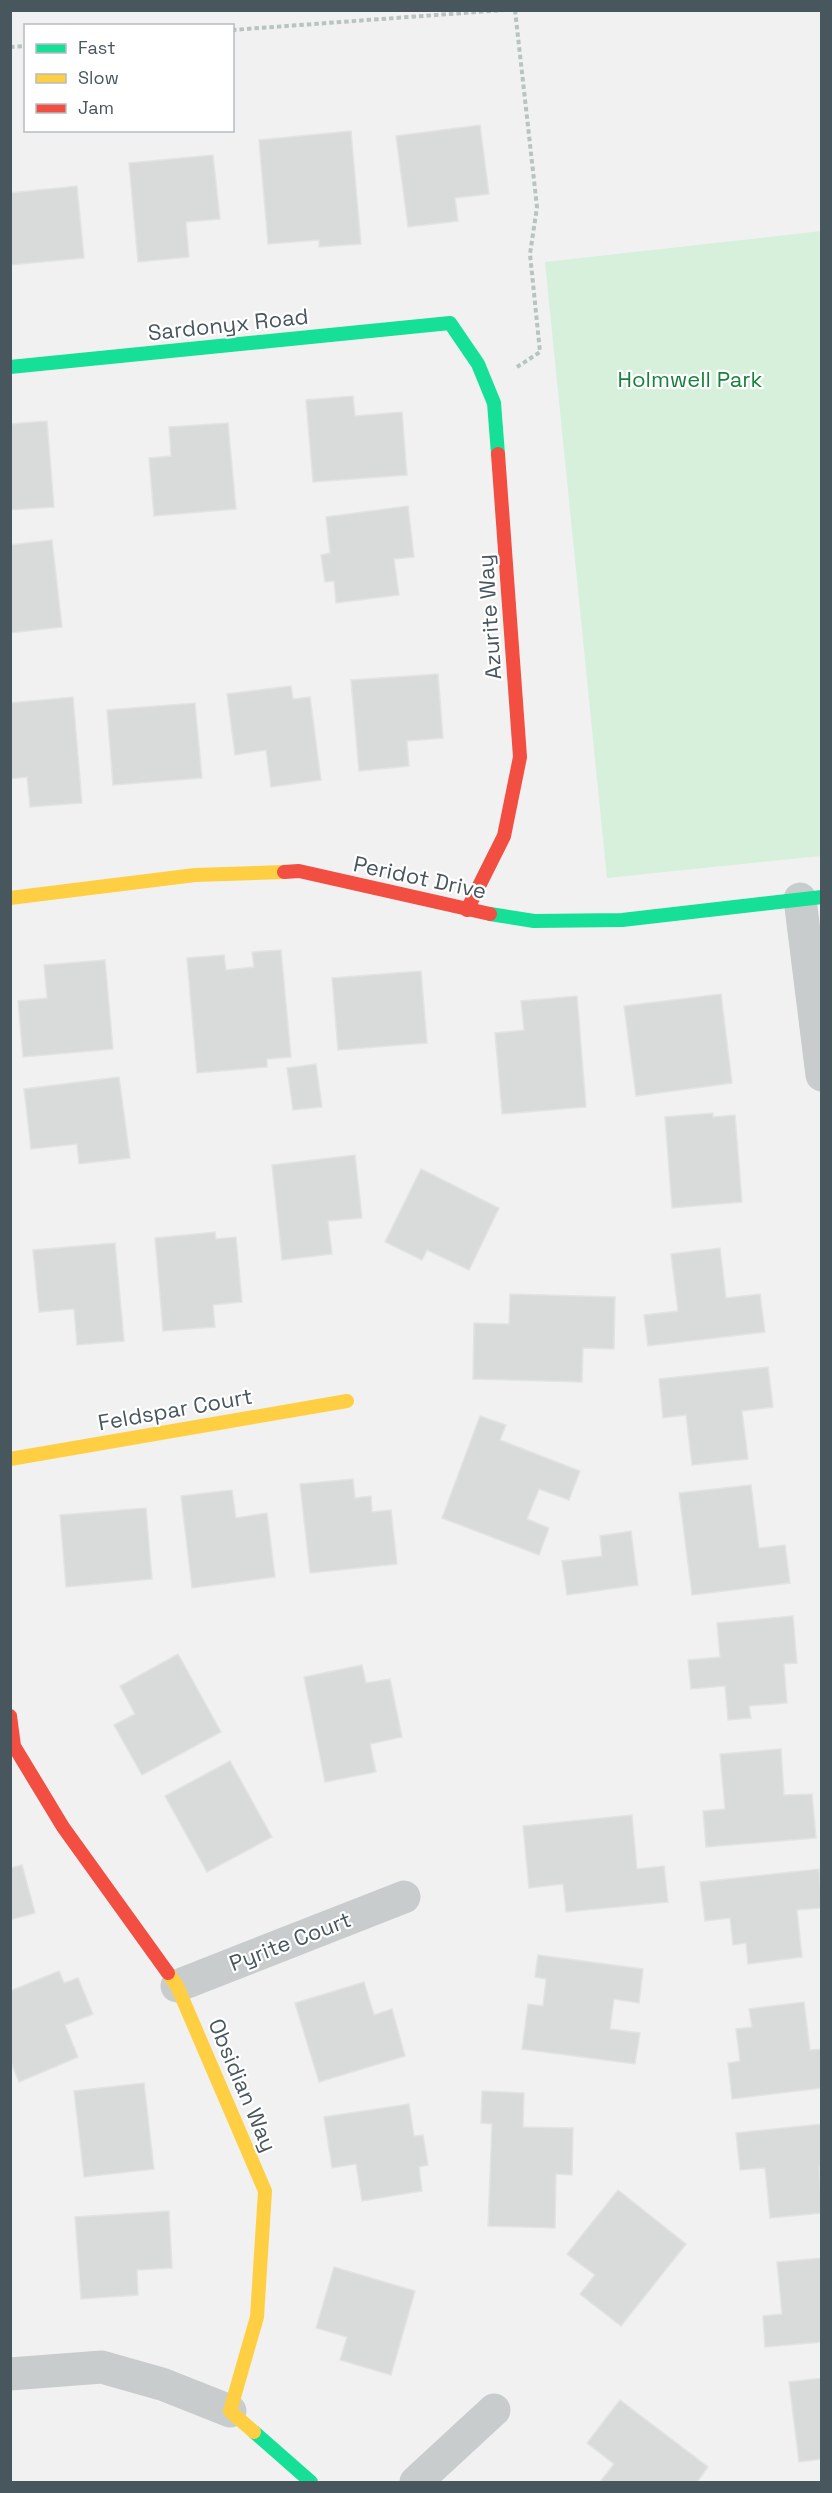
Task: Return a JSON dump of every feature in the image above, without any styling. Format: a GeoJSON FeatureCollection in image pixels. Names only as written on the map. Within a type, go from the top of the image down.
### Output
{"type":"FeatureCollection","features":[{"type":"Feature","properties":{"kind":"street","name":"Azurite Way"},"geometry":{"type":"LineString","coordinates":[[450,323],[478,364],[494,403],[520,758],[504,836],[467,910]]}},
{"type":"Feature","properties":{"kind":"street","name":"Sardonyx Road"},"geometry":{"type":"LineString","coordinates":[[10,367],[450,323]]}},
{"type":"Feature","properties":{"kind":"street","name":"Peridot Drive"},"geometry":{"type":"LineString","coordinates":[[10,898],[195,875],[299,871],[467,910],[534,921],[622,920],[811,898]]}},
{"type":"Feature","properties":{"kind":"street"},"geometry":{"type":"LineString","coordinates":[[811,898],[822,1075]]}},
{"type":"Feature","properties":{"kind":"street","name":"Feldspar Court"},"geometry":{"type":"LineString","coordinates":[[10,1459],[347,1401]]}},
{"type":"Feature","properties":{"kind":"street","name":"Obsidian Way"},"geometry":{"type":"LineString","coordinates":[[10,1716],[12,1747],[63,1827],[177,1986],[265,2191],[257,2317],[230,2411]]}},
{"type":"Feature","properties":{"kind":"street","name":"Pyrite Court"},"geometry":{"type":"LineString","coordinates":[[177,1986],[404,1897]]}},
{"type":"Feature","properties":{"kind":"street"},"geometry":{"type":"LineString","coordinates":[[10,2374],[102,2367],[162,2384],[230,2411],[310,2482]]}},
{"type":"Feature","properties":{"kind":"street"},"geometry":{"type":"LineString","coordinates":[[416,2482],[494,2410]]}},
{"type":"Feature","properties":{"kind":"path"},"geometry":{"type":"LineString","coordinates":[[234,30],[504,10]]}},
{"type":"Feature","properties":{"kind":"path"},"geometry":{"type":"LineString","coordinates":[[487,386],[540,352],[530,254],[537,207],[516,10]]}},
{"type":"Feature","properties":{"kind":"green space","name":"Holmwell Park"},"geometry":{"type":"Polygon","coordinates":[[[821,231],[821,856],[607,878],[545,262],[821,231]]]}},
{"type":"Feature","properties":{"kind":"building"},"geometry":{"type":"Polygon","coordinates":[[[480,125],[489,194],[455,198],[458,221],[408,227],[396,136],[480,125]]]}},
{"type":"Feature","properties":{"kind":"building"},"geometry":{"type":"Polygon","coordinates":[[[351,131],[361,244],[319,247],[319,240],[268,244],[259,140],[351,131]]]}},
{"type":"Feature","properties":{"kind":"building"},"geometry":{"type":"Polygon","coordinates":[[[213,155],[220,219],[186,222],[189,257],[138,262],[129,163],[213,155]]]}},
{"type":"Feature","properties":{"kind":"building"},"geometry":{"type":"Polygon","coordinates":[[[77,186],[84,258],[10,265],[10,193],[77,186]]]}},
{"type":"Feature","properties":{"kind":"building"},"geometry":{"type":"Polygon","coordinates":[[[353,396],[355,416],[402,412],[407,475],[313,482],[306,400],[353,396]]]}},
{"type":"Feature","properties":{"kind":"building"},"geometry":{"type":"Polygon","coordinates":[[[47,421],[54,507],[10,510],[10,424],[47,421]]]}},
{"type":"Feature","properties":{"kind":"building"},"geometry":{"type":"Polygon","coordinates":[[[228,423],[236,509],[154,516],[149,458],[171,456],[169,427],[228,423]]]}},
{"type":"Feature","properties":{"kind":"building"},"geometry":{"type":"Polygon","coordinates":[[[408,506],[414,557],[394,559],[399,595],[336,603],[334,581],[325,582],[321,555],[330,553],[326,517],[408,506]]]}},
{"type":"Feature","properties":{"kind":"building"},"geometry":{"type":"Polygon","coordinates":[[[52,540],[62,627],[10,633],[10,545],[52,540]]]}},
{"type":"Feature","properties":{"kind":"building"},"geometry":{"type":"Polygon","coordinates":[[[438,674],[443,738],[407,741],[409,766],[359,771],[351,680],[438,674]]]}},
{"type":"Feature","properties":{"kind":"building"},"geometry":{"type":"Polygon","coordinates":[[[291,686],[293,699],[310,697],[321,780],[271,787],[266,750],[235,755],[227,694],[291,686]]]}},
{"type":"Feature","properties":{"kind":"building"},"geometry":{"type":"Polygon","coordinates":[[[73,697],[82,803],[30,807],[27,777],[10,779],[10,703],[73,697]]]}},
{"type":"Feature","properties":{"kind":"building"},"geometry":{"type":"Polygon","coordinates":[[[195,703],[202,778],[113,785],[107,710],[195,703]]]}},
{"type":"Feature","properties":{"kind":"building"},"geometry":{"type":"Polygon","coordinates":[[[281,950],[291,1057],[267,1059],[267,1067],[197,1073],[187,958],[224,955],[226,970],[254,967],[252,952],[281,950]]]}},
{"type":"Feature","properties":{"kind":"building"},"geometry":{"type":"Polygon","coordinates":[[[105,960],[113,1049],[23,1057],[18,1001],[47,998],[44,965],[105,960]]]}},
{"type":"Feature","properties":{"kind":"building"},"geometry":{"type":"Polygon","coordinates":[[[421,971],[427,1043],[338,1050],[332,978],[421,971]]]}},
{"type":"Feature","properties":{"kind":"building"},"geometry":{"type":"Polygon","coordinates":[[[721,994],[732,1083],[636,1096],[624,1006],[721,994]]]}},
{"type":"Feature","properties":{"kind":"building"},"geometry":{"type":"Polygon","coordinates":[[[577,996],[586,1107],[502,1114],[495,1033],[524,1030],[521,1001],[577,996]]]}},
{"type":"Feature","properties":{"kind":"building"},"geometry":{"type":"Polygon","coordinates":[[[316,1064],[322,1107],[293,1110],[287,1068],[316,1064]]]}},
{"type":"Feature","properties":{"kind":"building"},"geometry":{"type":"Polygon","coordinates":[[[119,1077],[130,1158],[79,1164],[77,1144],[31,1149],[24,1089],[119,1077]]]}},
{"type":"Feature","properties":{"kind":"building"},"geometry":{"type":"Polygon","coordinates":[[[713,1113],[713,1117],[735,1115],[742,1202],[672,1208],[665,1117],[713,1113]]]}},
{"type":"Feature","properties":{"kind":"building"},"geometry":{"type":"Polygon","coordinates":[[[355,1155],[362,1218],[328,1221],[332,1254],[282,1260],[272,1165],[355,1155]]]}},
{"type":"Feature","properties":{"kind":"building"},"geometry":{"type":"Polygon","coordinates":[[[421,1169],[499,1208],[469,1270],[427,1250],[422,1260],[385,1242],[421,1169]]]}},
{"type":"Feature","properties":{"kind":"building"},"geometry":{"type":"Polygon","coordinates":[[[215,1232],[216,1239],[236,1237],[242,1302],[213,1305],[215,1327],[163,1331],[155,1238],[215,1232]]]}},
{"type":"Feature","properties":{"kind":"building"},"geometry":{"type":"Polygon","coordinates":[[[115,1243],[124,1341],[77,1345],[74,1309],[39,1312],[33,1250],[115,1243]]]}},
{"type":"Feature","properties":{"kind":"building"},"geometry":{"type":"Polygon","coordinates":[[[720,1248],[726,1298],[760,1294],[765,1332],[648,1346],[644,1315],[678,1311],[671,1254],[720,1248]]]}},
{"type":"Feature","properties":{"kind":"building"},"geometry":{"type":"Polygon","coordinates":[[[510,1294],[615,1297],[614,1349],[583,1348],[582,1382],[473,1379],[474,1323],[509,1324],[510,1294]]]}},
{"type":"Feature","properties":{"kind":"building"},"geometry":{"type":"Polygon","coordinates":[[[768,1367],[773,1407],[742,1411],[748,1459],[692,1465],[686,1415],[663,1418],[659,1379],[768,1367]]]}},
{"type":"Feature","properties":{"kind":"building"},"geometry":{"type":"Polygon","coordinates":[[[480,1416],[506,1425],[500,1440],[580,1471],[569,1500],[539,1489],[527,1519],[549,1528],[539,1555],[442,1518],[480,1416]]]}},
{"type":"Feature","properties":{"kind":"building"},"geometry":{"type":"Polygon","coordinates":[[[353,1479],[355,1498],[371,1496],[372,1512],[391,1510],[397,1564],[310,1573],[300,1484],[353,1479]]]}},
{"type":"Feature","properties":{"kind":"building"},"geometry":{"type":"Polygon","coordinates":[[[751,1485],[759,1548],[785,1545],[790,1583],[692,1595],[679,1493],[751,1485]]]}},
{"type":"Feature","properties":{"kind":"building"},"geometry":{"type":"Polygon","coordinates":[[[232,1490],[236,1518],[267,1513],[275,1577],[192,1588],[181,1496],[232,1490]]]}},
{"type":"Feature","properties":{"kind":"building"},"geometry":{"type":"Polygon","coordinates":[[[146,1508],[152,1579],[66,1587],[60,1515],[146,1508]]]}},
{"type":"Feature","properties":{"kind":"building"},"geometry":{"type":"Polygon","coordinates":[[[631,1531],[638,1585],[567,1595],[562,1561],[602,1556],[600,1536],[631,1531]]]}},
{"type":"Feature","properties":{"kind":"building"},"geometry":{"type":"Polygon","coordinates":[[[793,1616],[797,1663],[784,1664],[787,1703],[749,1706],[751,1718],[728,1720],[725,1686],[691,1689],[688,1660],[720,1657],[717,1623],[793,1616]]]}},
{"type":"Feature","properties":{"kind":"building"},"geometry":{"type":"Polygon","coordinates":[[[178,1654],[221,1732],[142,1775],[114,1725],[135,1714],[120,1686],[178,1654]]]}},
{"type":"Feature","properties":{"kind":"building"},"geometry":{"type":"Polygon","coordinates":[[[362,1665],[366,1683],[390,1679],[402,1737],[370,1744],[376,1772],[325,1782],[304,1677],[362,1665]]]}},
{"type":"Feature","properties":{"kind":"building"},"geometry":{"type":"Polygon","coordinates":[[[781,1749],[784,1795],[812,1794],[816,1838],[706,1847],[703,1811],[725,1809],[720,1754],[781,1749]]]}},
{"type":"Feature","properties":{"kind":"building"},"geometry":{"type":"Polygon","coordinates":[[[230,1761],[272,1837],[207,1872],[165,1796],[230,1761]]]}},
{"type":"Feature","properties":{"kind":"building"},"geometry":{"type":"Polygon","coordinates":[[[632,1815],[637,1869],[664,1866],[668,1902],[566,1912],[563,1884],[529,1888],[523,1826],[632,1815]]]}},
{"type":"Feature","properties":{"kind":"building"},"geometry":{"type":"Polygon","coordinates":[[[22,1865],[35,1913],[10,1920],[10,1868],[22,1865]]]}},
{"type":"Feature","properties":{"kind":"building"},"geometry":{"type":"Polygon","coordinates":[[[819,1869],[822,1908],[797,1910],[802,1957],[748,1964],[746,1943],[733,1945],[730,1918],[705,1921],[700,1882],[819,1869]]]}},
{"type":"Feature","properties":{"kind":"building"},"geometry":{"type":"Polygon","coordinates":[[[538,1955],[643,1969],[639,2003],[614,1999],[610,2029],[640,2033],[635,2064],[522,2049],[528,2004],[543,2006],[546,1979],[535,1977],[538,1955]]]}},
{"type":"Feature","properties":{"kind":"building"},"geometry":{"type":"Polygon","coordinates":[[[59,1971],[64,1983],[78,1978],[93,2014],[65,2025],[78,2057],[19,2082],[10,2060],[10,1991],[59,1971]]]}},
{"type":"Feature","properties":{"kind":"building"},"geometry":{"type":"Polygon","coordinates":[[[364,1982],[374,2015],[392,2009],[405,2056],[319,2082],[295,2003],[364,1982]]]}},
{"type":"Feature","properties":{"kind":"building"},"geometry":{"type":"Polygon","coordinates":[[[804,2002],[810,2050],[822,2049],[822,2088],[732,2099],[728,2063],[740,2061],[736,2029],[752,2027],[749,2009],[804,2002]]]}},
{"type":"Feature","properties":{"kind":"building"},"geometry":{"type":"Polygon","coordinates":[[[144,2083],[154,2169],[84,2177],[74,2091],[144,2083]]]}},
{"type":"Feature","properties":{"kind":"building"},"geometry":{"type":"Polygon","coordinates":[[[482,2091],[524,2093],[523,2127],[573,2128],[572,2175],[556,2174],[555,2228],[488,2226],[492,2124],[481,2123],[482,2091]]]}},
{"type":"Feature","properties":{"kind":"building"},"geometry":{"type":"Polygon","coordinates":[[[409,2104],[414,2136],[423,2135],[428,2165],[419,2167],[422,2191],[362,2201],[356,2164],[332,2168],[324,2117],[409,2104]]]}},
{"type":"Feature","properties":{"kind":"building"},"geometry":{"type":"Polygon","coordinates":[[[822,2124],[822,2166],[819,2166],[822,2213],[770,2218],[765,2168],[740,2170],[736,2133],[822,2124]]]}},
{"type":"Feature","properties":{"kind":"building"},"geometry":{"type":"Polygon","coordinates":[[[618,2190],[686,2244],[621,2326],[580,2294],[595,2275],[567,2254],[618,2190]]]}},
{"type":"Feature","properties":{"kind":"building"},"geometry":{"type":"Polygon","coordinates":[[[169,2211],[172,2268],[137,2270],[138,2295],[81,2299],[75,2217],[169,2211]]]}},
{"type":"Feature","properties":{"kind":"building"},"geometry":{"type":"Polygon","coordinates":[[[822,2258],[822,2342],[765,2347],[763,2316],[782,2314],[777,2262],[822,2258]]]}},
{"type":"Feature","properties":{"kind":"building"},"geometry":{"type":"Polygon","coordinates":[[[334,2267],[415,2291],[391,2375],[340,2360],[347,2337],[316,2328],[334,2267]]]}},
{"type":"Feature","properties":{"kind":"building"},"geometry":{"type":"Polygon","coordinates":[[[822,2378],[822,2459],[799,2462],[789,2382],[822,2378]]]}},
{"type":"Feature","properties":{"kind":"building"},"geometry":{"type":"Polygon","coordinates":[[[620,2400],[708,2467],[697,2482],[600,2482],[614,2464],[587,2443],[620,2400]]]}},
{"type":"Feature","properties":{"kind":"traffic: fast"},"geometry":{"type":"LineString","coordinates":[[10,367],[450,323],[478,364],[494,403],[498,454]]}},
{"type":"Feature","properties":{"kind":"traffic: fast"},"geometry":{"type":"LineString","coordinates":[[490,914],[534,921],[622,920],[822,897]]}},
{"type":"Feature","properties":{"kind":"traffic: fast"},"geometry":{"type":"LineString","coordinates":[[254,2432],[311,2482]]}},
{"type":"Feature","properties":{"kind":"traffic: slow"},"geometry":{"type":"LineString","coordinates":[[10,898],[195,875],[284,872]]}},
{"type":"Feature","properties":{"kind":"traffic: slow"},"geometry":{"type":"LineString","coordinates":[[10,1459],[347,1401]]}},
{"type":"Feature","properties":{"kind":"traffic: slow"},"geometry":{"type":"LineString","coordinates":[[168,1973],[177,1986],[265,2191],[257,2317],[230,2411],[254,2432]]}},
{"type":"Feature","properties":{"kind":"traffic: jam"},"geometry":{"type":"LineString","coordinates":[[467,910],[504,836],[520,757],[498,454]]}},
{"type":"Feature","properties":{"kind":"traffic: jam"},"geometry":{"type":"LineString","coordinates":[[284,872],[299,871],[490,914]]}},
{"type":"Feature","properties":{"kind":"traffic: jam"},"geometry":{"type":"LineString","coordinates":[[10,1716],[14,1746],[63,1827],[168,1973]]}}]}
